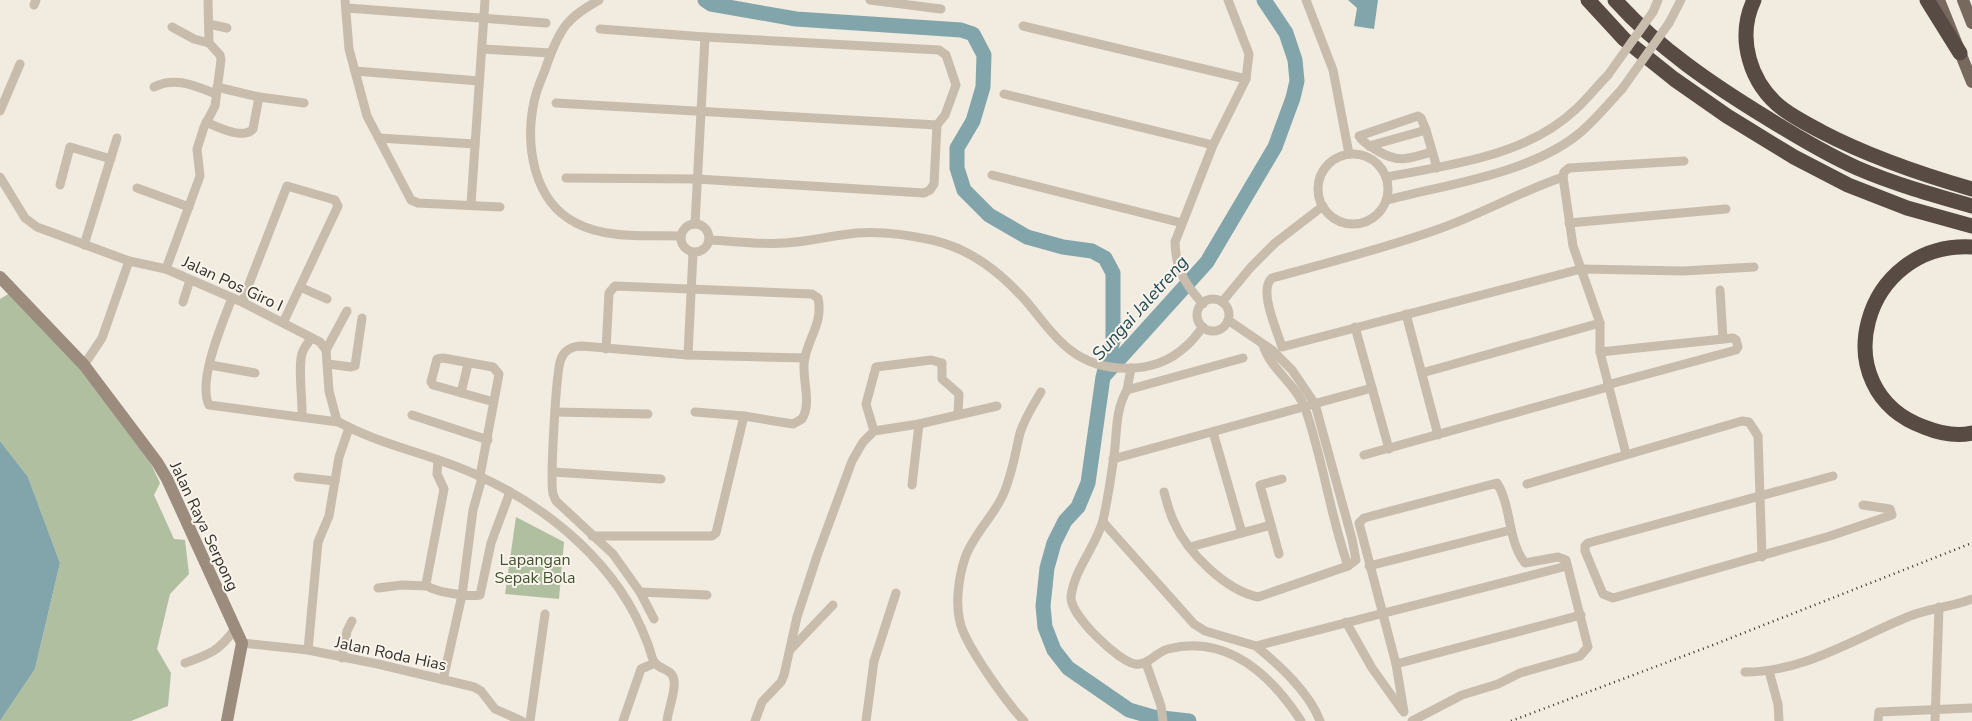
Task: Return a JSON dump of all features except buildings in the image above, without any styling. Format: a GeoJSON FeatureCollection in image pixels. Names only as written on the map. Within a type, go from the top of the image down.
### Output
{"type":"FeatureCollection","features":[{"type":"Feature","properties":{"kind":"highway"},"geometry":{"type":"LineString","coordinates":[[1588,0],[1624,38],[1674,79],[1727,116],[1794,157],[1848,185],[1907,208],[1972,226]]}},
{"type":"Feature","properties":{"kind":"highway"},"geometry":{"type":"LineString","coordinates":[[1615,0],[1636,24],[1686,64],[1738,100],[1803,140],[1864,171],[1913,190],[1972,206]]}},
{"type":"Feature","properties":{"kind":"highway"},"geometry":{"type":"LineString","coordinates":[[1754,0],[1750,9],[1745,34],[1747,56],[1755,76],[1768,95],[1782,109],[1845,144],[1891,163],[1972,189]]}},
{"type":"Feature","properties":{"kind":"highway"},"geometry":{"type":"LineString","coordinates":[[1927,0],[1960,53]]}},
{"type":"Feature","properties":{"kind":"highway"},"geometry":{"type":"LineString","coordinates":[[1972,247],[1948,248],[1929,253],[1905,265],[1886,283],[1873,303],[1866,327],[1865,348],[1870,372],[1880,393],[1898,414],[1915,424],[1934,431],[1962,436],[1972,433]]}},
{"type":"Feature","properties":{"kind":"main road"},"geometry":{"type":"LineString","coordinates":[[1939,0],[1972,82]]}},
{"type":"Feature","properties":{"kind":"main road"},"geometry":{"type":"LineString","coordinates":[[1963,0],[1972,23]]}},
{"type":"Feature","properties":{"kind":"main road","name":"Jalan Raya Serpong"},"geometry":{"type":"LineString","coordinates":[[0,277],[84,365],[162,469],[242,643]]}},
{"type":"Feature","properties":{"kind":"main road"},"geometry":{"type":"LineString","coordinates":[[227,721],[242,643]]}},
{"type":"Feature","properties":{"kind":"street"},"geometry":{"type":"LineString","coordinates":[[208,0],[208,43]]}},
{"type":"Feature","properties":{"kind":"street"},"geometry":{"type":"LineString","coordinates":[[471,204],[484,0]]}},
{"type":"Feature","properties":{"kind":"street"},"geometry":{"type":"LineString","coordinates":[[599,0],[579,12],[566,26],[551,53],[534,101],[530,132],[532,154],[538,178],[551,204],[574,223],[596,232],[681,236]]}},
{"type":"Feature","properties":{"kind":"street"},"geometry":{"type":"LineString","coordinates":[[870,0],[942,9]]}},
{"type":"Feature","properties":{"kind":"street"},"geometry":{"type":"LineString","coordinates":[[1202,304],[1183,281],[1176,256],[1175,242],[1213,145],[1246,79],[1250,54],[1228,0]]}},
{"type":"Feature","properties":{"kind":"street"},"geometry":{"type":"LineString","coordinates":[[1306,0],[1333,70],[1349,154]]}},
{"type":"Feature","properties":{"kind":"street"},"geometry":{"type":"LineString","coordinates":[[1386,177],[1437,168],[1518,146],[1549,130],[1576,110],[1608,75],[1652,12],[1658,0]]}},
{"type":"Feature","properties":{"kind":"street"},"geometry":{"type":"LineString","coordinates":[[1387,200],[1519,165],[1550,152],[1582,131],[1622,89],[1669,23],[1681,0]]}},
{"type":"Feature","properties":{"kind":"street"},"geometry":{"type":"LineString","coordinates":[[500,207],[413,202],[368,116],[349,49],[346,4],[546,23]]}},
{"type":"Feature","properties":{"kind":"street"},"geometry":{"type":"LineString","coordinates":[[209,24],[226,28]]}},
{"type":"Feature","properties":{"kind":"street"},"geometry":{"type":"LineString","coordinates":[[1023,26],[1246,79]]}},
{"type":"Feature","properties":{"kind":"street"},"geometry":{"type":"LineString","coordinates":[[166,269],[200,176],[197,149],[206,122],[215,106],[221,60],[220,55],[208,43],[194,39],[172,27]]}},
{"type":"Feature","properties":{"kind":"street"},"geometry":{"type":"LineString","coordinates":[[566,178],[697,179],[924,193],[930,190],[934,184],[937,125],[945,115],[956,86],[946,56],[938,50],[600,29]]}},
{"type":"Feature","properties":{"kind":"street"},"geometry":{"type":"LineString","coordinates":[[695,224],[705,37]]}},
{"type":"Feature","properties":{"kind":"street"},"geometry":{"type":"LineString","coordinates":[[482,49],[551,53]]}},
{"type":"Feature","properties":{"kind":"street"},"geometry":{"type":"LineString","coordinates":[[0,111],[20,64]]}},
{"type":"Feature","properties":{"kind":"street"},"geometry":{"type":"LineString","coordinates":[[355,71],[479,81]]}},
{"type":"Feature","properties":{"kind":"street"},"geometry":{"type":"LineString","coordinates":[[154,87],[163,82],[175,81],[217,91],[304,102]]}},
{"type":"Feature","properties":{"kind":"street"},"geometry":{"type":"LineString","coordinates":[[1004,94],[1213,145]]}},
{"type":"Feature","properties":{"kind":"street"},"geometry":{"type":"LineString","coordinates":[[206,122],[225,130],[250,133],[253,129],[259,97]]}},
{"type":"Feature","properties":{"kind":"street"},"geometry":{"type":"LineString","coordinates":[[556,103],[937,125]]}},
{"type":"Feature","properties":{"kind":"street"},"geometry":{"type":"LineString","coordinates":[[1432,152],[1409,158],[1391,159],[1369,146],[1360,138],[1360,134],[1418,116],[1422,118],[1437,168]]}},
{"type":"Feature","properties":{"kind":"street"},"geometry":{"type":"LineString","coordinates":[[1369,146],[1426,130]]}},
{"type":"Feature","properties":{"kind":"street"},"geometry":{"type":"LineString","coordinates":[[84,245],[117,138]]}},
{"type":"Feature","properties":{"kind":"street"},"geometry":{"type":"LineString","coordinates":[[379,138],[475,144]]}},
{"type":"Feature","properties":{"kind":"street"},"geometry":{"type":"LineString","coordinates":[[60,185],[70,147],[111,160]]}},
{"type":"Feature","properties":{"kind":"street"},"geometry":{"type":"LineString","coordinates":[[1349,154],[1361,155],[1372,159],[1386,177],[1388,188],[1387,200],[1381,210],[1373,218],[1357,223],[1340,221],[1330,215],[1323,206],[1319,196],[1319,184],[1322,173],[1329,164],[1349,154]]}},
{"type":"Feature","properties":{"kind":"street"},"geometry":{"type":"LineString","coordinates":[[1626,454],[1607,386],[1600,352],[1600,323],[1573,246],[1563,177],[1564,172],[1569,168],[1684,161]]}},
{"type":"Feature","properties":{"kind":"street"},"geometry":{"type":"LineString","coordinates":[[992,175],[1182,222]]}},
{"type":"Feature","properties":{"kind":"street","name":"Jalan Pos Giro I"},"geometry":{"type":"LineString","coordinates":[[0,176],[25,218],[45,230],[129,261],[166,269],[242,302],[312,338],[323,346]]}},
{"type":"Feature","properties":{"kind":"street"},"geometry":{"type":"LineString","coordinates":[[1563,177],[1532,188],[1438,230],[1272,278],[1268,282],[1266,295],[1282,346],[1581,268],[1683,271],[1754,268]]}},
{"type":"Feature","properties":{"kind":"street"},"geometry":{"type":"LineString","coordinates":[[242,302],[287,186],[290,185],[335,200],[338,203],[284,323]]}},
{"type":"Feature","properties":{"kind":"street"},"geometry":{"type":"LineString","coordinates":[[137,188],[189,206]]}},
{"type":"Feature","properties":{"kind":"street"},"geometry":{"type":"LineString","coordinates":[[1222,302],[1251,267],[1275,243],[1323,206]]}},
{"type":"Feature","properties":{"kind":"street"},"geometry":{"type":"LineString","coordinates":[[1569,223],[1726,209]]}},
{"type":"Feature","properties":{"kind":"street"},"geometry":{"type":"LineString","coordinates":[[695,224],[704,227],[709,235],[709,240],[702,251],[693,253],[682,245],[681,236],[686,227],[695,224]]}},
{"type":"Feature","properties":{"kind":"street"},"geometry":{"type":"LineString","coordinates":[[709,240],[784,243],[858,233],[902,235],[933,240],[966,251],[980,259],[1025,300],[1056,337],[1070,350],[1097,364],[1131,368],[1163,361],[1186,347],[1203,327]]}},
{"type":"Feature","properties":{"kind":"street"},"geometry":{"type":"LineString","coordinates":[[688,355],[693,253]]}},
{"type":"Feature","properties":{"kind":"street"},"geometry":{"type":"LineString","coordinates":[[84,365],[102,338],[129,261]]}},
{"type":"Feature","properties":{"kind":"street"},"geometry":{"type":"LineString","coordinates":[[183,302],[190,280]]}},
{"type":"Feature","properties":{"kind":"street"},"geometry":{"type":"LineString","coordinates":[[606,349],[609,293],[612,287],[620,285],[812,294],[818,298],[819,321],[804,358],[806,409],[802,419],[793,424],[744,416],[695,412]]}},
{"type":"Feature","properties":{"kind":"street"},"geometry":{"type":"LineString","coordinates":[[300,287],[327,299]]}},
{"type":"Feature","properties":{"kind":"street"},"geometry":{"type":"LineString","coordinates":[[1720,290],[1723,339]]}},
{"type":"Feature","properties":{"kind":"street"},"geometry":{"type":"LineString","coordinates":[[232,298],[210,365],[206,389],[209,405],[338,422],[481,477],[510,492],[576,541],[609,572],[639,620],[655,663],[671,673],[674,681],[667,721]]}},
{"type":"Feature","properties":{"kind":"street"},"geometry":{"type":"LineString","coordinates":[[1212,300],[1222,302],[1228,310],[1228,320],[1218,331],[1212,331],[1203,327],[1198,313],[1202,304],[1212,300]]}},
{"type":"Feature","properties":{"kind":"street"},"geometry":{"type":"LineString","coordinates":[[338,422],[328,390],[328,364],[323,346],[347,311]]}},
{"type":"Feature","properties":{"kind":"street"},"geometry":{"type":"LineString","coordinates":[[1406,314],[1438,435]]}},
{"type":"Feature","properties":{"kind":"street"},"geometry":{"type":"LineString","coordinates":[[328,364],[355,366],[362,318]]}},
{"type":"Feature","properties":{"kind":"street"},"geometry":{"type":"LineString","coordinates":[[1164,492],[1174,522],[1190,547],[1226,583],[1244,594],[1258,597],[1348,566],[1356,560],[1315,404],[1292,370],[1272,350],[1228,320]]}},
{"type":"Feature","properties":{"kind":"street"},"geometry":{"type":"LineString","coordinates":[[1422,373],[1600,323]]}},
{"type":"Feature","properties":{"kind":"street"},"geometry":{"type":"LineString","coordinates":[[1354,327],[1389,448]]}},
{"type":"Feature","properties":{"kind":"street"},"geometry":{"type":"LineString","coordinates":[[302,417],[302,352],[312,338]]}},
{"type":"Feature","properties":{"kind":"street"},"geometry":{"type":"LineString","coordinates":[[1364,455],[1738,349],[1735,338],[1600,352]]}},
{"type":"Feature","properties":{"kind":"street"},"geometry":{"type":"LineString","coordinates":[[1263,345],[1265,354],[1286,378],[1304,406],[1348,566]]}},
{"type":"Feature","properties":{"kind":"street"},"geometry":{"type":"LineString","coordinates":[[654,619],[640,592],[613,554],[554,498],[552,489],[555,412],[559,364],[564,353],[576,346],[688,355],[804,358]]}},
{"type":"Feature","properties":{"kind":"street"},"geometry":{"type":"LineString","coordinates":[[443,680],[462,595],[473,510],[481,477],[499,374],[497,370],[440,358],[436,360],[431,382],[433,385],[494,402]]}},
{"type":"Feature","properties":{"kind":"street"},"geometry":{"type":"LineString","coordinates":[[1127,390],[1244,358]]}},
{"type":"Feature","properties":{"kind":"street"},"geometry":{"type":"LineString","coordinates":[[874,431],[866,400],[876,367],[931,360],[942,363],[942,379],[959,394],[958,414]]}},
{"type":"Feature","properties":{"kind":"street"},"geometry":{"type":"LineString","coordinates":[[461,393],[468,364]]}},
{"type":"Feature","properties":{"kind":"street"},"geometry":{"type":"LineString","coordinates":[[210,365],[255,373]]}},
{"type":"Feature","properties":{"kind":"street"},"geometry":{"type":"LineString","coordinates":[[1131,368],[1127,390],[1119,406],[1114,459],[1102,522],[1075,582],[1071,599],[1073,606],[1093,633],[1113,651],[1136,664],[1146,662],[1164,650],[1186,644],[1203,644],[1230,653],[1268,679],[1301,721]]}},
{"type":"Feature","properties":{"kind":"street"},"geometry":{"type":"LineString","coordinates":[[1114,459],[1372,388]]}},
{"type":"Feature","properties":{"kind":"street"},"geometry":{"type":"LineString","coordinates":[[1024,721],[998,688],[971,646],[960,622],[959,594],[966,556],[1003,495],[1011,474],[1021,431],[1028,412],[1041,392]]}},
{"type":"Feature","properties":{"kind":"street"},"geometry":{"type":"LineString","coordinates":[[755,721],[762,702],[781,682],[797,617],[817,556],[856,451],[874,431],[919,424],[997,406]]}},
{"type":"Feature","properties":{"kind":"street"},"geometry":{"type":"LineString","coordinates":[[555,412],[648,414]]}},
{"type":"Feature","properties":{"kind":"street"},"geometry":{"type":"LineString","coordinates":[[412,415],[488,440]]}},
{"type":"Feature","properties":{"kind":"street"},"geometry":{"type":"LineString","coordinates":[[592,536],[712,536],[716,533],[744,416]]}},
{"type":"Feature","properties":{"kind":"street"},"geometry":{"type":"LineString","coordinates":[[1527,484],[1742,421],[1749,422],[1758,436],[1762,557]]}},
{"type":"Feature","properties":{"kind":"street"},"geometry":{"type":"LineString","coordinates":[[912,484],[919,424]]}},
{"type":"Feature","properties":{"kind":"street"},"geometry":{"type":"LineString","coordinates":[[308,650],[318,542],[329,516],[340,451],[350,428]]}},
{"type":"Feature","properties":{"kind":"street"},"geometry":{"type":"LineString","coordinates":[[1213,432],[1242,533]]}},
{"type":"Feature","properties":{"kind":"street"},"geometry":{"type":"LineString","coordinates":[[427,586],[444,489],[437,474],[438,460]]}},
{"type":"Feature","properties":{"kind":"street"},"geometry":{"type":"LineString","coordinates":[[553,472],[661,478]]}},
{"type":"Feature","properties":{"kind":"street"},"geometry":{"type":"LineString","coordinates":[[298,476],[335,481]]}},
{"type":"Feature","properties":{"kind":"street"},"geometry":{"type":"LineString","coordinates":[[1833,476],[1760,498],[1588,543],[1585,546],[1585,551],[1603,594],[1613,598],[1762,557],[1892,515],[1890,509],[1863,504]]}},
{"type":"Feature","properties":{"kind":"street"},"geometry":{"type":"LineString","coordinates":[[1279,554],[1260,485],[1282,479]]}},
{"type":"Feature","properties":{"kind":"street"},"geometry":{"type":"LineString","coordinates":[[1346,622],[1372,668],[1410,721],[1448,700],[1498,684],[1520,673],[1584,654],[1588,642],[1566,560],[1558,557],[1525,563],[1511,530],[1502,491],[1497,483],[1364,518],[1359,523],[1359,528],[1396,664],[1404,712]]}},
{"type":"Feature","properties":{"kind":"street"},"geometry":{"type":"LineString","coordinates":[[378,588],[402,585],[427,586],[430,589],[479,596],[481,594],[491,543],[510,492]]}},
{"type":"Feature","properties":{"kind":"street"},"geometry":{"type":"LineString","coordinates":[[1102,522],[1194,624],[1205,632],[1256,646],[1277,663],[1302,692],[1320,721]]}},
{"type":"Feature","properties":{"kind":"street"},"geometry":{"type":"LineString","coordinates":[[1190,547],[1271,525]]}},
{"type":"Feature","properties":{"kind":"street"},"geometry":{"type":"LineString","coordinates":[[1369,566],[1511,530]]}},
{"type":"Feature","properties":{"kind":"street"},"geometry":{"type":"LineString","coordinates":[[1256,646],[1567,566]]}},
{"type":"Feature","properties":{"kind":"street"},"geometry":{"type":"LineString","coordinates":[[640,592],[707,595]]}},
{"type":"Feature","properties":{"kind":"street"},"geometry":{"type":"LineString","coordinates":[[866,721],[874,660],[896,593]]}},
{"type":"Feature","properties":{"kind":"street"},"geometry":{"type":"LineString","coordinates":[[1745,672],[1769,671],[1810,661],[1909,616],[1939,607],[1949,607],[1972,599]]}},
{"type":"Feature","properties":{"kind":"street"},"geometry":{"type":"LineString","coordinates":[[790,650],[833,605]]}},
{"type":"Feature","properties":{"kind":"street"},"geometry":{"type":"LineString","coordinates":[[1935,721],[1939,607]]}},
{"type":"Feature","properties":{"kind":"street"},"geometry":{"type":"LineString","coordinates":[[530,721],[545,614]]}},
{"type":"Feature","properties":{"kind":"street"},"geometry":{"type":"LineString","coordinates":[[1396,664],[1581,615]]}},
{"type":"Feature","properties":{"kind":"street"},"geometry":{"type":"LineString","coordinates":[[342,658],[347,631],[352,622]]}},
{"type":"Feature","properties":{"kind":"street"},"geometry":{"type":"LineString","coordinates":[[185,663],[213,654],[223,645],[235,629]]}},
{"type":"Feature","properties":{"kind":"street","name":"Jalan Roda Hias"},"geometry":{"type":"LineString","coordinates":[[242,643],[308,650],[378,664],[477,688],[495,709],[522,721]]}},
{"type":"Feature","properties":{"kind":"street"},"geometry":{"type":"LineString","coordinates":[[1146,662],[1163,721]]}},
{"type":"Feature","properties":{"kind":"street"},"geometry":{"type":"LineString","coordinates":[[623,721],[638,674],[641,669],[655,663]]}},
{"type":"Feature","properties":{"kind":"street"},"geometry":{"type":"LineString","coordinates":[[1769,671],[1778,704],[1779,721]]}},
{"type":"Feature","properties":{"kind":"street"},"geometry":{"type":"LineString","coordinates":[[1878,721],[1879,712],[1972,708]]}},
{"type":"Feature","properties":{"kind":"green space"},"geometry":{"type":"Polygon","coordinates":[[[10,293],[73,355],[143,447],[160,483],[154,495],[174,539],[185,540],[189,574],[170,594],[157,649],[171,673],[168,706],[131,721],[0,721],[35,669],[60,563],[28,477],[0,441],[0,299],[10,293]]]}},
{"type":"Feature","properties":{"kind":"green space","name":"Lapangan Sepak Bola"},"geometry":{"type":"Polygon","coordinates":[[[516,517],[564,542],[559,599],[505,594],[516,517]]]}},
{"type":"Feature","properties":{"kind":"water"},"geometry":{"type":"Polygon","coordinates":[[[1348,0],[1378,0],[1374,29],[1354,26],[1357,8],[1348,0]]]}},
{"type":"Feature","properties":{"kind":"water"},"geometry":{"type":"Polygon","coordinates":[[[0,441],[28,477],[60,563],[35,669],[0,721],[0,441]]]}},
{"type":"Feature","properties":{"kind":"waterway"},"geometry":{"type":"LineString","coordinates":[[705,0],[711,4],[796,19],[961,30],[973,34],[984,55],[983,87],[973,121],[957,148],[957,168],[964,190],[989,215],[1027,237],[1063,247],[1092,251],[1105,258],[1113,273],[1113,341],[1104,373]]}},
{"type":"Feature","properties":{"kind":"waterway","name":"Sungai Jaletreng"},"geometry":{"type":"LineString","coordinates":[[1189,721],[1153,717],[1129,710],[1068,668],[1054,650],[1045,627],[1043,606],[1047,568],[1054,543],[1065,521],[1078,507],[1088,483],[1103,377],[1207,262],[1275,147],[1293,98],[1297,81],[1295,60],[1286,33],[1264,0]]}},
{"type":"Feature","properties":{"kind":"railway"},"geometry":{"type":"LineString","coordinates":[[1511,721],[1713,645],[1972,543]]}}]}
